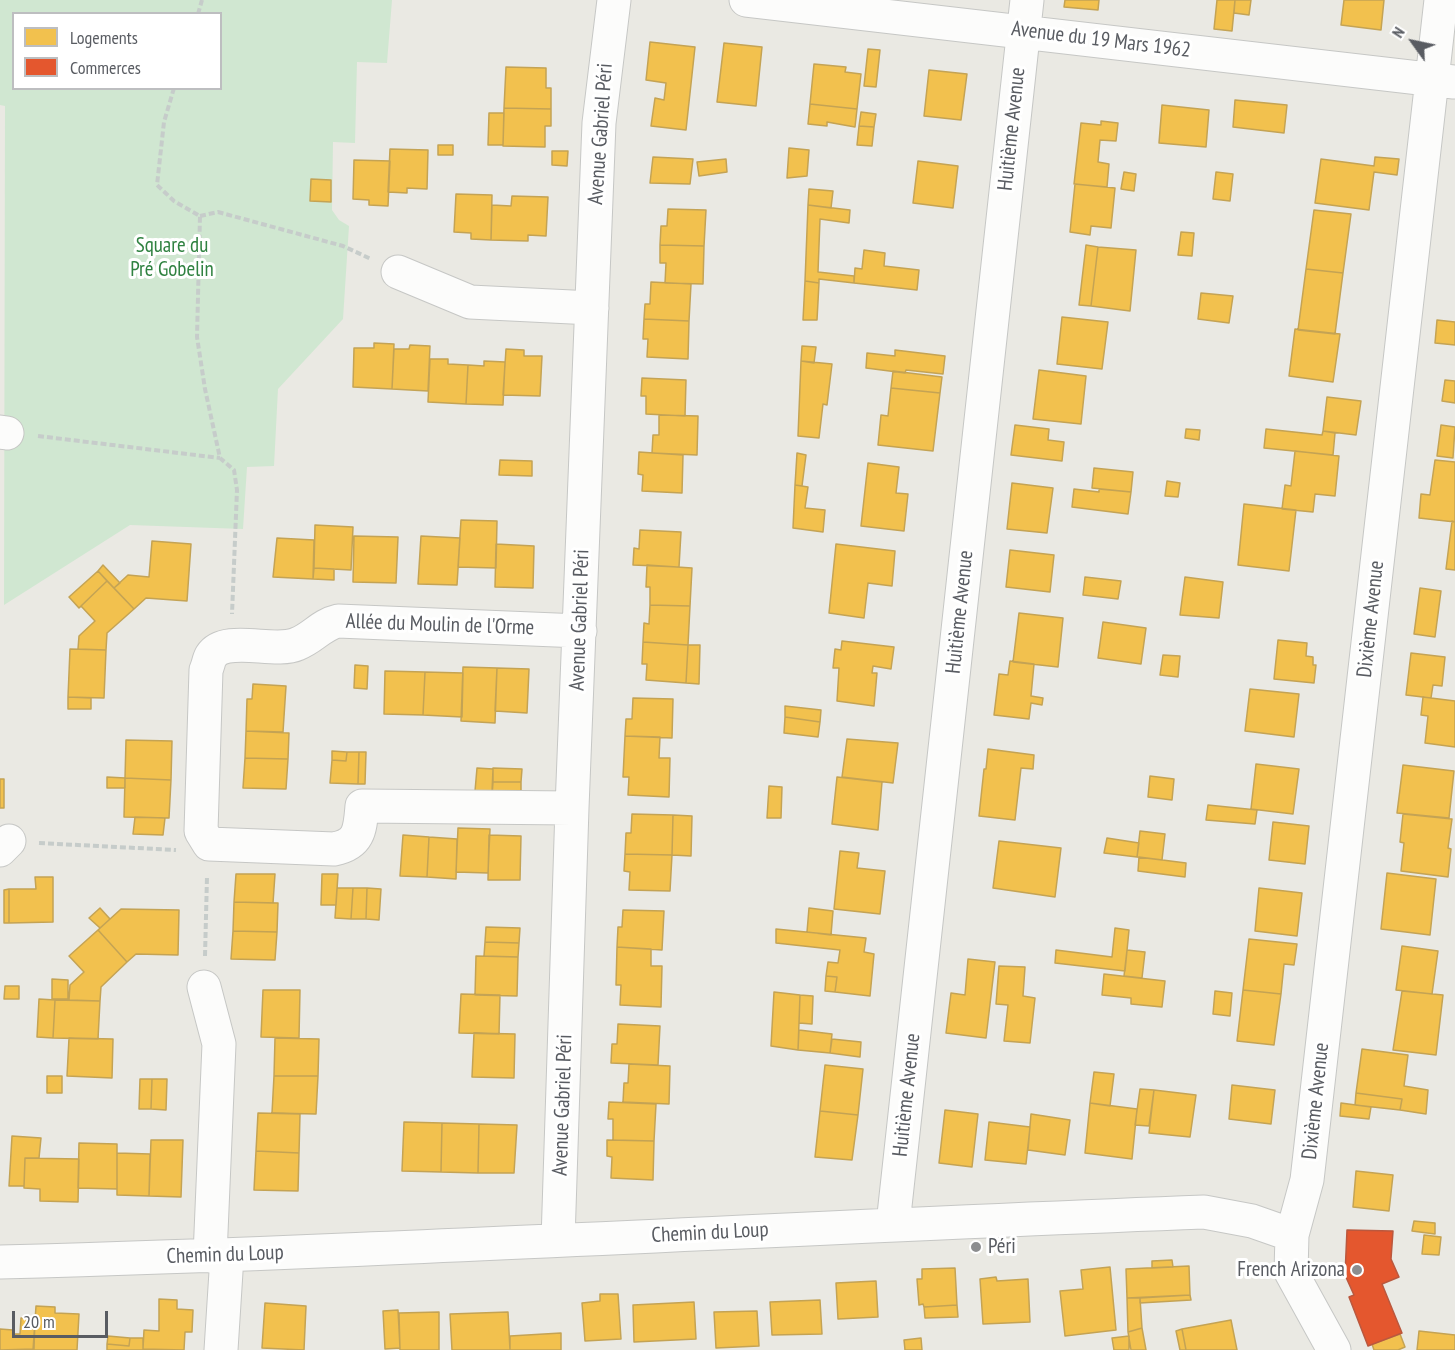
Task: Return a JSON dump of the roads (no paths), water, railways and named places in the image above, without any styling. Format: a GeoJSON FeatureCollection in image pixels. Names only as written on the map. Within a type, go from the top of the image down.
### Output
{"type":"FeatureCollection","features":[{"type":"Feature","properties":{"kind":"street","name":"Avenue Gabriel Péri"},"geometry":{"type":"LineString","coordinates":[[558,1240],[572,808],[599,123],[614,0]]}},
{"type":"Feature","properties":{"kind":"street","name":"Avenue du 19 Mars 1962"},"geometry":{"type":"LineString","coordinates":[[746,0],[1025,15],[1444,81]]}},
{"type":"Feature","properties":{"kind":"street","name":"Dixième Avenue"},"geometry":{"type":"LineString","coordinates":[[1292,1235],[1307,1180],[1444,81],[1441,0]]}},
{"type":"Feature","properties":{"kind":"street","name":"Huitième Avenue"},"geometry":{"type":"LineString","coordinates":[[892,1224],[1025,15]]}},
{"type":"Feature","properties":{"kind":"street"},"geometry":{"type":"LineString","coordinates":[[399,272],[470,302],[592,309]]}},
{"type":"Feature","properties":{"kind":"street","name":"Allée du Moulin de l'Orme"},"geometry":{"type":"LineString","coordinates":[[572,808],[362,806],[361,827],[347,846],[334,849],[209,844],[201,831],[206,670],[211,656],[219,649],[231,645],[281,648],[296,645],[326,623],[338,621],[580,631]]}},
{"type":"Feature","properties":{"kind":"street"},"geometry":{"type":"LineString","coordinates":[[204,987],[219,1044],[218,1256],[221,1350]]}},
{"type":"Feature","properties":{"kind":"street","name":"Chemin du Loup"},"geometry":{"type":"LineString","coordinates":[[0,1262],[218,1256],[892,1224],[1204,1212],[1252,1221],[1292,1235]]}},
{"type":"Feature","properties":{"kind":"street"},"geometry":{"type":"LineString","coordinates":[[1292,1235],[1291,1272],[1334,1350]]}},
{"type":"Feature","properties":{"kind":"place","name":"Péri"},"geometry":{"type":"Point","coordinates":[976,1247]}},
{"type":"Feature","properties":{"kind":"place","name":"French Arizona"},"geometry":{"type":"Point","coordinates":[1357,1270]}},
{"type":"Feature","properties":{"kind":"park label","name":"Square du Pré Gobelin"},"geometry":{"type":"Point","coordinates":[172,258]}}]}
